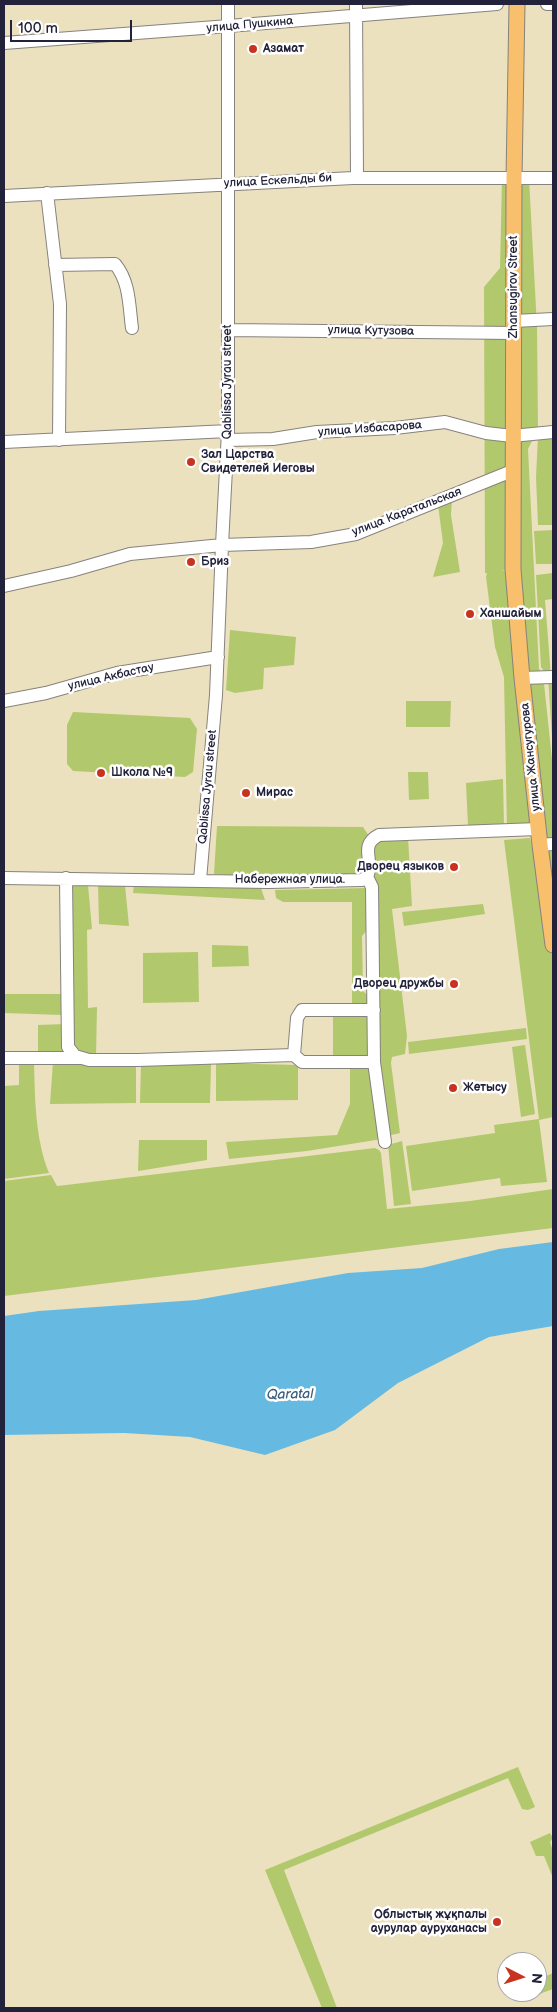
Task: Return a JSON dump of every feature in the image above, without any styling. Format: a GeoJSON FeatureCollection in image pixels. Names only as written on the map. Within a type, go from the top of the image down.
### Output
{"type":"FeatureCollection","features":[{"type":"Feature","properties":{"kind":"main road","name":"Zhansugirov Street"},"geometry":{"type":"LineString","coordinates":[[513,569],[512,436],[517,4]]}},
{"type":"Feature","properties":{"kind":"main road","name":"улица Жансугурова"},"geometry":{"type":"LineString","coordinates":[[513,569],[538,829],[547,844],[553,945]]}},
{"type":"Feature","properties":{"kind":"street","name":"Qablissa Jyrau street"},"geometry":{"type":"LineString","coordinates":[[200,880],[218,657],[228,436],[228,4]]}},
{"type":"Feature","properties":{"kind":"street","name":"улица Пушкина"},"geometry":{"type":"LineString","coordinates":[[4,43],[229,26],[356,10],[497,4]]}},
{"type":"Feature","properties":{"kind":"street"},"geometry":{"type":"LineString","coordinates":[[547,4],[553,4]]}},
{"type":"Feature","properties":{"kind":"street"},"geometry":{"type":"LineString","coordinates":[[356,10],[357,178]]}},
{"type":"Feature","properties":{"kind":"street","name":"улица Ескельды би"},"geometry":{"type":"LineString","coordinates":[[4,196],[357,178],[553,178]]}},
{"type":"Feature","properties":{"kind":"street"},"geometry":{"type":"LineString","coordinates":[[48,193],[60,304],[60,440]]}},
{"type":"Feature","properties":{"kind":"street"},"geometry":{"type":"LineString","coordinates":[[55,265],[115,264],[126,282],[132,328]]}},
{"type":"Feature","properties":{"kind":"street","name":"улица Кутузова"},"geometry":{"type":"LineString","coordinates":[[228,330],[514,327],[553,319]]}},
{"type":"Feature","properties":{"kind":"street","name":"улица Избасарова"},"geometry":{"type":"LineString","coordinates":[[4,442],[228,436],[273,439],[317,432],[395,428],[445,422],[485,433],[512,436]]}},
{"type":"Feature","properties":{"kind":"street"},"geometry":{"type":"LineString","coordinates":[[512,436],[553,432]]}},
{"type":"Feature","properties":{"kind":"street","name":"улица Каратальская"},"geometry":{"type":"LineString","coordinates":[[4,586],[70,571],[130,554],[222,546],[311,542],[356,534],[512,471]]}},
{"type":"Feature","properties":{"kind":"street","name":"улица Акбастау"},"geometry":{"type":"LineString","coordinates":[[4,701],[46,693],[117,673],[218,657]]}},
{"type":"Feature","properties":{"kind":"street"},"geometry":{"type":"LineString","coordinates":[[522,678],[553,677]]}},
{"type":"Feature","properties":{"kind":"street"},"geometry":{"type":"LineString","coordinates":[[385,1142],[374,1062],[372,887],[367,877],[370,871],[368,848],[371,840],[380,835],[538,829]]}},
{"type":"Feature","properties":{"kind":"street","name":"Набережная улица."},"geometry":{"type":"LineString","coordinates":[[4,878],[268,882],[362,880],[367,877]]}},
{"type":"Feature","properties":{"kind":"street"},"geometry":{"type":"LineString","coordinates":[[66,878],[68,1047],[75,1056],[89,1060],[138,1060],[294,1055],[302,1062],[374,1062]]}},
{"type":"Feature","properties":{"kind":"street"},"geometry":{"type":"LineString","coordinates":[[294,1055],[297,1018],[302,1010],[374,1010]]}},
{"type":"Feature","properties":{"kind":"street"},"geometry":{"type":"LineString","coordinates":[[4,1058],[82,1058]]}},
{"type":"Feature","properties":{"kind":"green space"},"geometry":{"type":"Polygon","coordinates":[[[502,178],[514,178],[513,569],[501,571],[511,571],[538,829],[507,830],[504,677],[495,647],[487,573],[485,573],[484,287],[500,268],[502,178]]]}},
{"type":"Feature","properties":{"kind":"green space"},"geometry":{"type":"Polygon","coordinates":[[[529,178],[537,327],[538,429],[528,449],[539,669],[543,674],[553,769],[553,923],[515,569],[517,180],[529,178]]]}},
{"type":"Feature","properties":{"kind":"green space"},"geometry":{"type":"Polygon","coordinates":[[[553,436],[553,525],[538,525],[536,477],[538,437],[553,436]]]}},
{"type":"Feature","properties":{"kind":"green space"},"geometry":{"type":"Polygon","coordinates":[[[452,499],[451,515],[460,572],[433,577],[443,543],[438,505],[452,499]]]}},
{"type":"Feature","properties":{"kind":"green space"},"geometry":{"type":"Polygon","coordinates":[[[553,530],[553,564],[536,564],[534,531],[553,530]]]}},
{"type":"Feature","properties":{"kind":"green space"},"geometry":{"type":"Polygon","coordinates":[[[553,573],[553,599],[545,600],[551,677],[553,677],[553,751],[548,677],[541,667],[536,575],[553,573]]]}},
{"type":"Feature","properties":{"kind":"green space"},"geometry":{"type":"Polygon","coordinates":[[[230,630],[296,637],[294,665],[264,668],[263,689],[235,693],[226,690],[230,630]]]}},
{"type":"Feature","properties":{"kind":"green space"},"geometry":{"type":"Polygon","coordinates":[[[406,701],[451,701],[450,727],[406,727],[406,701]]]}},
{"type":"Feature","properties":{"kind":"green space"},"geometry":{"type":"Polygon","coordinates":[[[73,712],[190,718],[197,729],[193,772],[185,777],[73,771],[67,764],[67,725],[73,712]]]}},
{"type":"Feature","properties":{"kind":"green space"},"geometry":{"type":"Polygon","coordinates":[[[408,772],[428,772],[429,799],[409,800],[408,772]]]}},
{"type":"Feature","properties":{"kind":"green space"},"geometry":{"type":"Polygon","coordinates":[[[503,779],[504,826],[468,826],[466,783],[503,779]]]}},
{"type":"Feature","properties":{"kind":"green space"},"geometry":{"type":"Polygon","coordinates":[[[217,826],[363,827],[371,839],[367,877],[313,881],[214,874],[217,826]]]}},
{"type":"Feature","properties":{"kind":"green space"},"geometry":{"type":"Polygon","coordinates":[[[385,837],[408,837],[412,906],[392,909],[407,1036],[405,1054],[392,1057],[391,1063],[400,1133],[387,1136],[379,1062],[374,842],[385,837]]]}},
{"type":"Feature","properties":{"kind":"green space"},"geometry":{"type":"Polygon","coordinates":[[[530,838],[553,945],[553,1117],[539,1120],[547,1182],[501,1186],[500,1178],[412,1191],[406,1146],[495,1133],[494,1125],[539,1119],[504,840],[530,838]]]}},
{"type":"Feature","properties":{"kind":"green space"},"geometry":{"type":"Polygon","coordinates":[[[98,884],[125,885],[129,926],[99,924],[98,884]]]}},
{"type":"Feature","properties":{"kind":"green space"},"geometry":{"type":"Polygon","coordinates":[[[134,884],[260,885],[265,900],[133,893],[134,884]]]}},
{"type":"Feature","properties":{"kind":"green space"},"geometry":{"type":"Polygon","coordinates":[[[68,885],[88,885],[92,929],[87,930],[88,1008],[97,1007],[96,1057],[80,1052],[70,1044],[68,885]]]}},
{"type":"Feature","properties":{"kind":"green space"},"geometry":{"type":"Polygon","coordinates":[[[367,888],[368,929],[362,936],[363,991],[372,999],[370,1003],[364,1005],[352,1004],[352,902],[283,902],[276,898],[275,890],[367,888]]]}},
{"type":"Feature","properties":{"kind":"green space"},"geometry":{"type":"Polygon","coordinates":[[[483,904],[485,914],[404,926],[402,912],[483,904]]]}},
{"type":"Feature","properties":{"kind":"green space"},"geometry":{"type":"Polygon","coordinates":[[[212,945],[248,946],[249,966],[212,967],[212,945]]]}},
{"type":"Feature","properties":{"kind":"green space"},"geometry":{"type":"Polygon","coordinates":[[[198,952],[199,1002],[143,1003],[143,953],[198,952]]]}},
{"type":"Feature","properties":{"kind":"green space"},"geometry":{"type":"Polygon","coordinates":[[[4,994],[63,994],[62,1015],[4,1013],[4,994]]]}},
{"type":"Feature","properties":{"kind":"green space"},"geometry":{"type":"Polygon","coordinates":[[[370,1012],[371,1058],[333,1058],[333,1013],[370,1012]]]}},
{"type":"Feature","properties":{"kind":"green space"},"geometry":{"type":"Polygon","coordinates":[[[65,1024],[66,1054],[38,1053],[38,1025],[65,1024]]]}},
{"type":"Feature","properties":{"kind":"green space"},"geometry":{"type":"Polygon","coordinates":[[[526,1028],[527,1039],[409,1054],[408,1042],[526,1028]]]}},
{"type":"Feature","properties":{"kind":"green space"},"geometry":{"type":"Polygon","coordinates":[[[525,1045],[535,1114],[521,1117],[512,1047],[525,1045]]]}},
{"type":"Feature","properties":{"kind":"green space"},"geometry":{"type":"Polygon","coordinates":[[[34,1061],[38,1132],[49,1173],[4,1179],[4,1086],[19,1085],[19,1062],[34,1061]]]}},
{"type":"Feature","properties":{"kind":"green space"},"geometry":{"type":"Polygon","coordinates":[[[53,1062],[136,1064],[136,1103],[50,1104],[53,1062]]]}},
{"type":"Feature","properties":{"kind":"green space"},"geometry":{"type":"Polygon","coordinates":[[[141,1063],[211,1064],[210,1103],[140,1103],[141,1063]]]}},
{"type":"Feature","properties":{"kind":"green space"},"geometry":{"type":"Polygon","coordinates":[[[216,1063],[298,1065],[298,1100],[216,1101],[216,1063]]]}},
{"type":"Feature","properties":{"kind":"green space"},"geometry":{"type":"Polygon","coordinates":[[[350,1065],[370,1066],[382,1139],[307,1151],[229,1159],[226,1142],[337,1135],[350,1104],[350,1065]]]}},
{"type":"Feature","properties":{"kind":"green space"},"geometry":{"type":"Polygon","coordinates":[[[139,1140],[207,1140],[207,1160],[138,1171],[139,1140]]]}},
{"type":"Feature","properties":{"kind":"green space"},"geometry":{"type":"Polygon","coordinates":[[[402,1141],[411,1204],[394,1206],[388,1145],[402,1141]]]}},
{"type":"Feature","properties":{"kind":"green space"},"geometry":{"type":"Polygon","coordinates":[[[375,1148],[381,1153],[387,1209],[470,1201],[553,1189],[553,1228],[4,1296],[4,1181],[51,1175],[57,1186],[375,1148]]]}},
{"type":"Feature","properties":{"kind":"green space"},"geometry":{"type":"Polygon","coordinates":[[[518,1767],[535,1807],[528,1810],[522,1809],[508,1778],[284,1870],[337,2008],[322,2008],[265,1870],[518,1767]]]}},
{"type":"Feature","properties":{"kind":"green space"},"geometry":{"type":"Polygon","coordinates":[[[550,1833],[553,1838],[550,1842],[553,1851],[553,1878],[544,1856],[536,1856],[530,1842],[550,1833]]]}},
{"type":"Feature","properties":{"kind":"green space"},"geometry":{"type":"Polygon","coordinates":[[[553,1973],[553,1989],[547,1991],[547,1976],[553,1973]]]}},
{"type":"Feature","properties":{"kind":"water","name":"Qaratal"},"geometry":{"type":"Polygon","coordinates":[[[553,1242],[553,1326],[489,1337],[398,1383],[335,1430],[265,1455],[190,1437],[124,1433],[4,1435],[4,1316],[39,1311],[196,1300],[348,1273],[422,1268],[499,1249],[553,1242]]]}},
{"type":"Feature","properties":{"kind":"place","name":"Азамат"},"geometry":{"type":"Point","coordinates":[253,49]}},
{"type":"Feature","properties":{"kind":"place","name":"Зал Царства Свидетелей Иеговы"},"geometry":{"type":"Point","coordinates":[191,462]}},
{"type":"Feature","properties":{"kind":"place","name":"Бриз"},"geometry":{"type":"Point","coordinates":[191,562]}},
{"type":"Feature","properties":{"kind":"place","name":"Ханшайым"},"geometry":{"type":"Point","coordinates":[470,614]}},
{"type":"Feature","properties":{"kind":"place","name":"Школа №9"},"geometry":{"type":"Point","coordinates":[101,773]}},
{"type":"Feature","properties":{"kind":"place","name":"Мирас"},"geometry":{"type":"Point","coordinates":[246,793]}},
{"type":"Feature","properties":{"kind":"place","name":"Дворец языков"},"geometry":{"type":"Point","coordinates":[454,867]}},
{"type":"Feature","properties":{"kind":"place","name":"Дворец дружбы"},"geometry":{"type":"Point","coordinates":[454,984]}},
{"type":"Feature","properties":{"kind":"place","name":"Жетысу"},"geometry":{"type":"Point","coordinates":[453,1088]}},
{"type":"Feature","properties":{"kind":"place","name":"Облыстық жұқпалы аурулар ауруханасы"},"geometry":{"type":"Point","coordinates":[497,1922]}}]}
